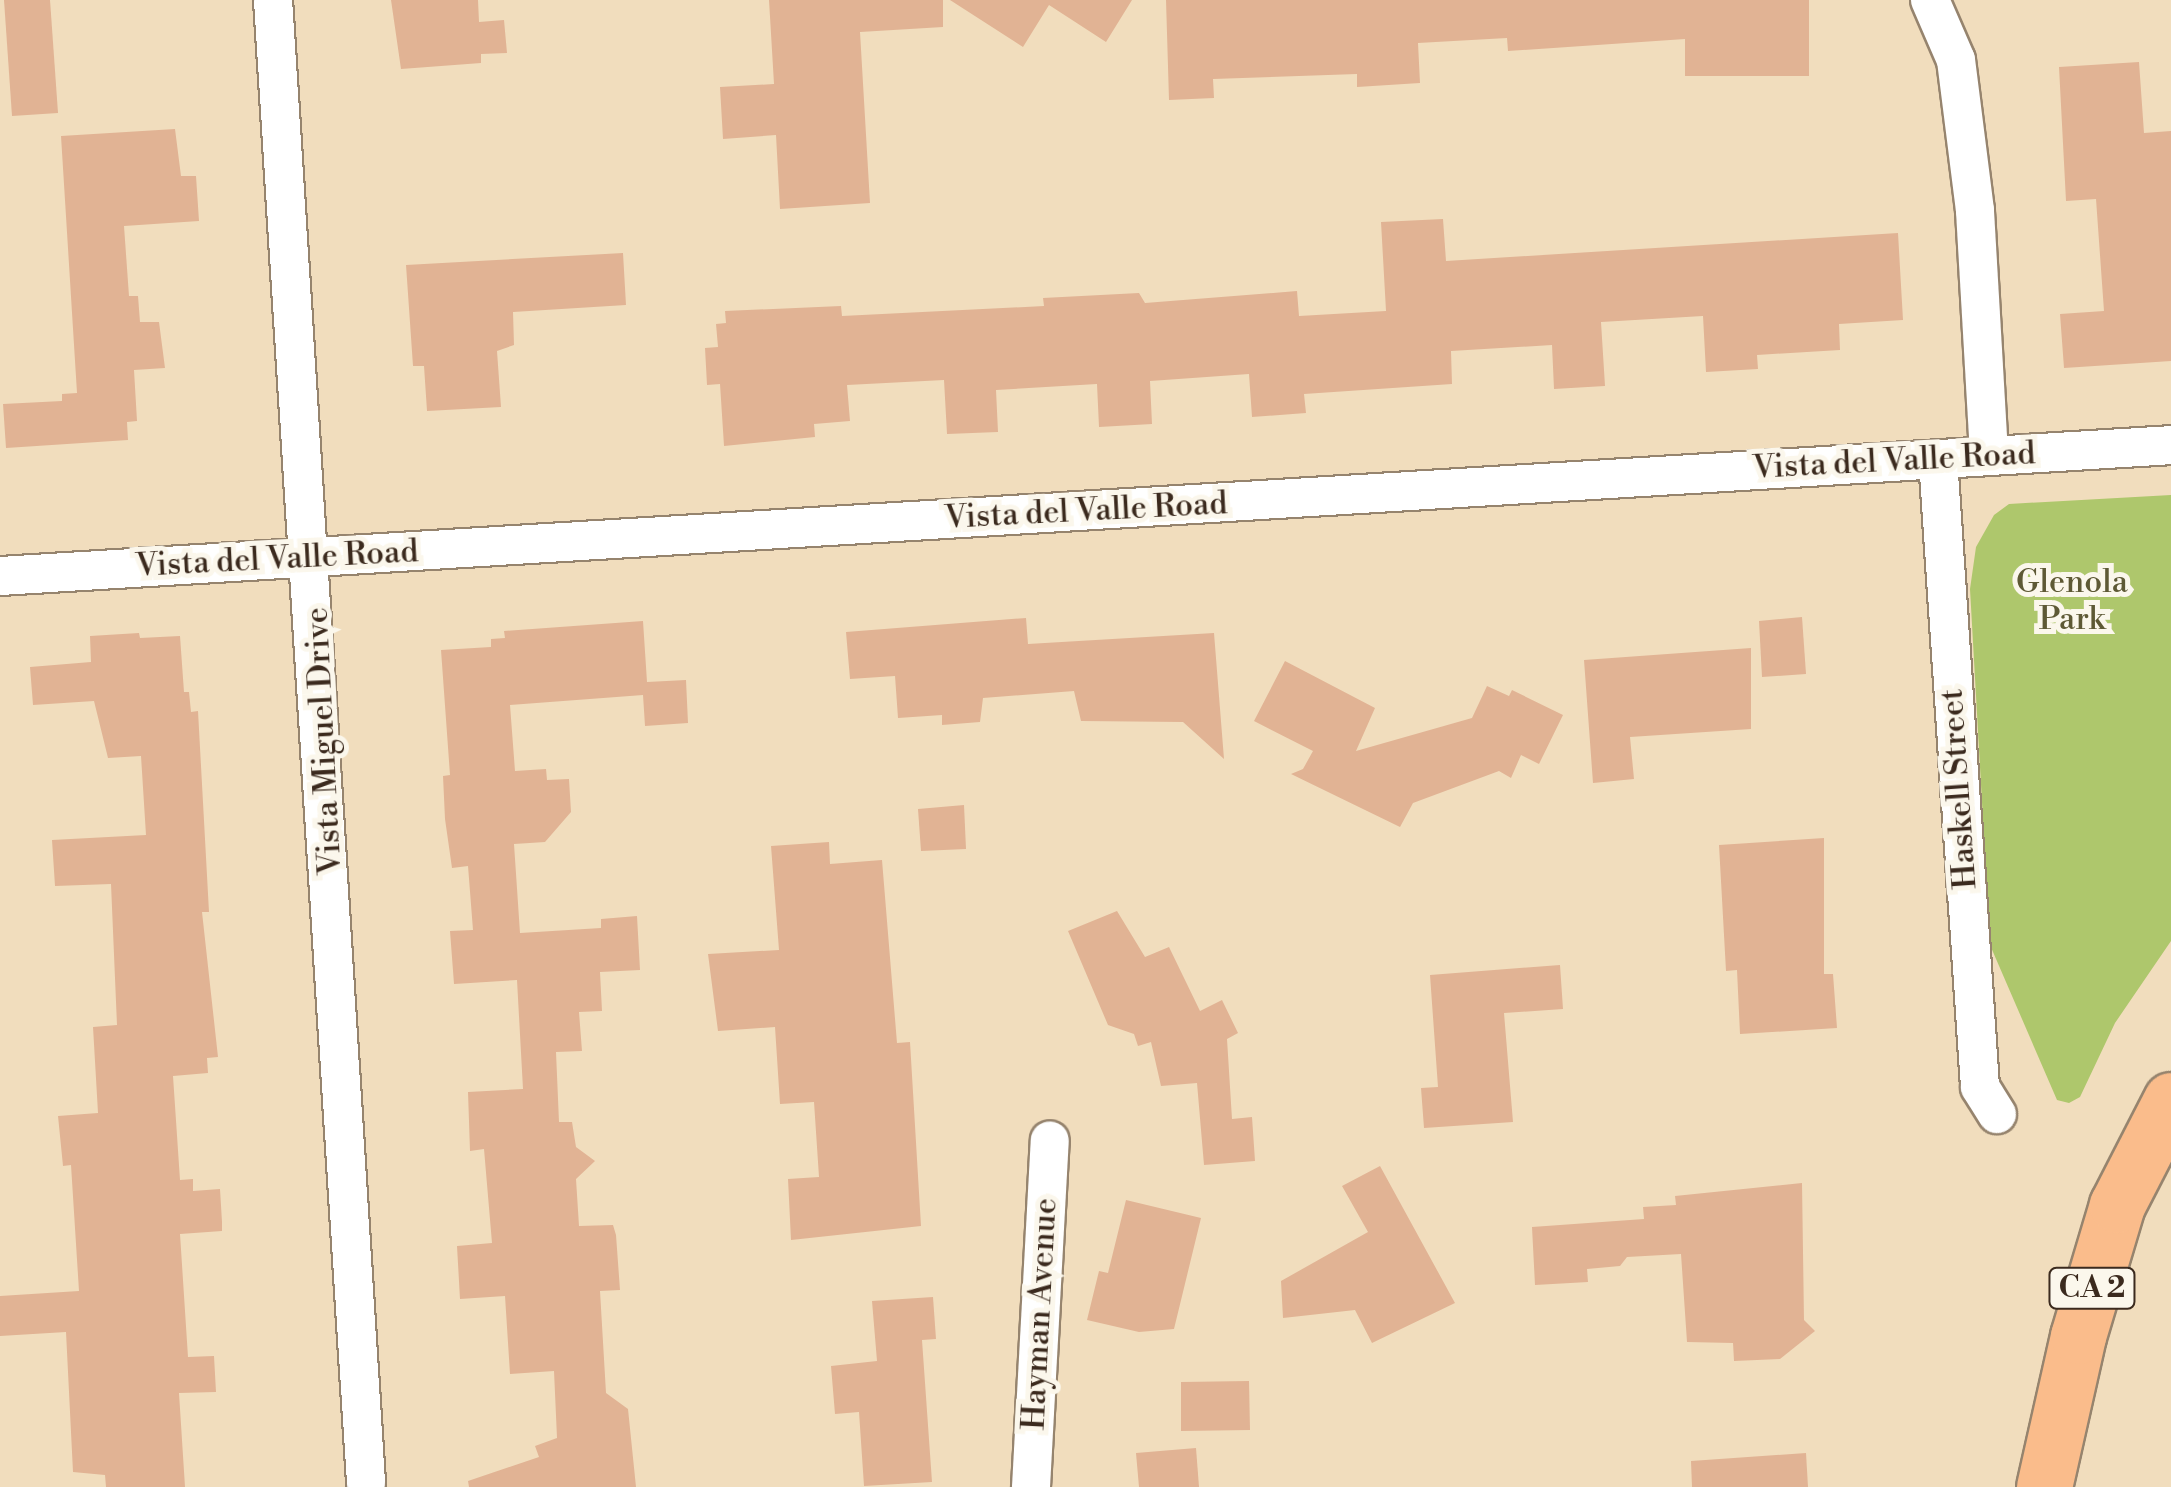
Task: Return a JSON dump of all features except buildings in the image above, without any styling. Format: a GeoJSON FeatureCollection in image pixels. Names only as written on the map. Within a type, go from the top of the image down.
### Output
{"type":"FeatureCollection","features":[{"type":"Feature","properties":{"kind":"main road","name":"CA 2"},"geometry":{"type":"LineString","coordinates":[[2044,1487],[2078,1336],[2117,1205],[2171,1100]]}},
{"type":"Feature","properties":{"kind":"street","name":"Vista Miguel Drive"},"geometry":{"type":"LineString","coordinates":[[273,0],[313,557],[366,1483]]}},
{"type":"Feature","properties":{"kind":"street"},"geometry":{"type":"LineString","coordinates":[[1930,0],[1959,79],[1975,211],[1989,455]]}},
{"type":"Feature","properties":{"kind":"street","name":"Vista del Valle Road"},"geometry":{"type":"LineString","coordinates":[[0,576],[2171,445]]}},
{"type":"Feature","properties":{"kind":"street","name":"Haskell Street"},"geometry":{"type":"LineString","coordinates":[[1938,459],[1980,1087],[1997,1114]]}},
{"type":"Feature","properties":{"kind":"street","name":"Hayman Avenue"},"geometry":{"type":"LineString","coordinates":[[1030,1487],[1050,1141]]}},
{"type":"Feature","properties":{"kind":"green space","name":"Glenola Park"},"geometry":{"type":"Polygon","coordinates":[[[2171,495],[2171,941],[2115,1023],[2080,1097],[2069,1103],[2057,1100],[1990,945],[1970,589],[1976,547],[1994,515],[2009,504],[2171,495]]]}}]}
